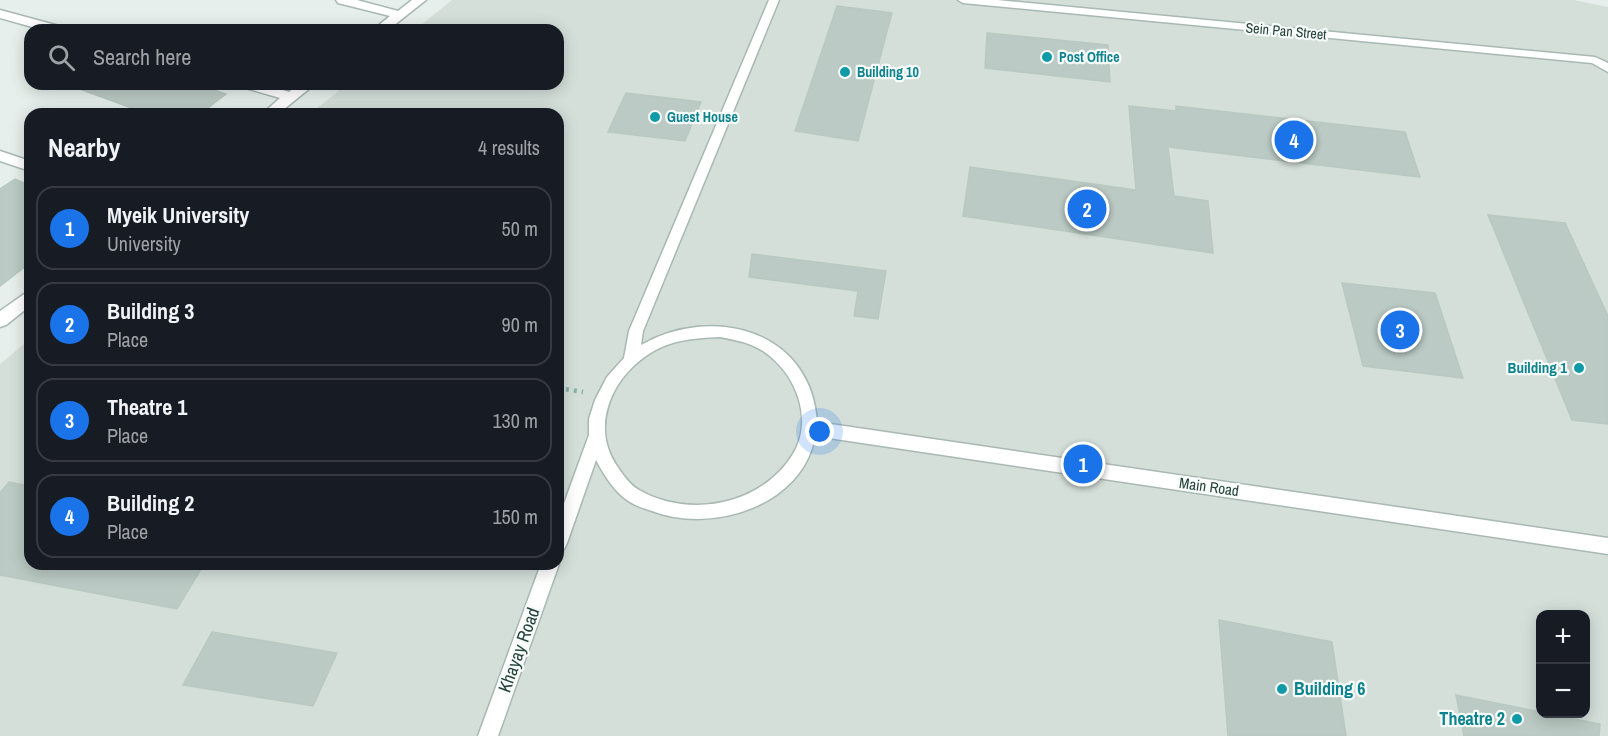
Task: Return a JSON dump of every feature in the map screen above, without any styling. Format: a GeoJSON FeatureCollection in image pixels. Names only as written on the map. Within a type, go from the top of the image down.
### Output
{"type":"FeatureCollection","features":[{"type":"Feature","properties":{"kind":"street"},"geometry":{"type":"LineString","coordinates":[[342,0],[399,15]]}},
{"type":"Feature","properties":{"kind":"street"},"geometry":{"type":"LineString","coordinates":[[388,24],[420,0]]}},
{"type":"Feature","properties":{"kind":"street"},"geometry":{"type":"LineString","coordinates":[[0,14],[36,24]]}},
{"type":"Feature","properties":{"kind":"street"},"geometry":{"type":"LineString","coordinates":[[267,90],[291,97]]}},
{"type":"Feature","properties":{"kind":"street"},"geometry":{"type":"LineString","coordinates":[[276,108],[300,90]]}},
{"type":"Feature","properties":{"kind":"street"},"geometry":{"type":"LineString","coordinates":[[0,156],[24,164]]}},
{"type":"Feature","properties":{"kind":"street"},"geometry":{"type":"LineString","coordinates":[[0,320],[24,302]]}},
{"type":"Feature","properties":{"kind":"lane"},"geometry":{"type":"LineString","coordinates":[[631,358],[636,331],[774,0]]}},
{"type":"Feature","properties":{"kind":"lane","name":"Sein Pan Street"},"geometry":{"type":"LineString","coordinates":[[963,0],[1595,60],[1608,68]]}},
{"type":"Feature","properties":{"kind":"lane"},"geometry":{"type":"LineString","coordinates":[[564,526],[596,437],[598,408],[604,394],[611,381],[631,358],[658,342],[688,332],[720,331],[751,338],[777,352],[797,373],[809,399],[810,428],[798,460],[775,487],[741,506],[702,514],[663,509],[630,493],[607,468],[596,437]]}},
{"type":"Feature","properties":{"kind":"lane","name":"Main Road"},"geometry":{"type":"LineString","coordinates":[[810,428],[1608,546]]}},
{"type":"Feature","properties":{"kind":"lane","name":"Khayay Road"},"geometry":{"type":"LineString","coordinates":[[488,736],[548,570]]}},
{"type":"Feature","properties":{"kind":"shaded area"},"geometry":{"type":"Polygon","coordinates":[[[452,0],[1574,0],[1608,7],[1608,736],[0,736],[0,364],[24,344],[24,570],[564,570],[564,108],[317,108],[340,90],[564,90],[564,24],[422,24],[452,0]]]}},
{"type":"Feature","properties":{"kind":"building","name":"Building 10"},"geometry":{"type":"Polygon","coordinates":[[[837,6],[892,13],[858,141],[795,131],[837,6]]]}},
{"type":"Feature","properties":{"kind":"building","name":"Post Office"},"geometry":{"type":"Polygon","coordinates":[[[987,33],[1108,45],[1110,82],[985,68],[987,33]]]}},
{"type":"Feature","properties":{"kind":"building"},"geometry":{"type":"Polygon","coordinates":[[[82,90],[214,90],[226,94],[208,108],[132,108],[82,90]]]}},
{"type":"Feature","properties":{"kind":"building","name":"Guest House"},"geometry":{"type":"Polygon","coordinates":[[[626,93],[701,102],[685,141],[608,132],[626,93]]]}},
{"type":"Feature","properties":{"kind":"building"},"geometry":{"type":"Polygon","coordinates":[[[1129,106],[1176,111],[1176,106],[1405,132],[1420,177],[1168,147],[1174,196],[1208,201],[1213,253],[963,216],[970,167],[1136,190],[1129,106]]]}},
{"type":"Feature","properties":{"kind":"building"},"geometry":{"type":"Polygon","coordinates":[[[15,179],[24,183],[24,268],[0,286],[0,189],[15,179]]]}},
{"type":"Feature","properties":{"kind":"building","name":"Building 1"},"geometry":{"type":"Polygon","coordinates":[[[1488,215],[1565,223],[1608,316],[1608,424],[1572,420],[1488,215]]]}},
{"type":"Feature","properties":{"kind":"building"},"geometry":{"type":"Polygon","coordinates":[[[752,254],[886,271],[878,319],[854,316],[858,291],[749,277],[752,254]]]}},
{"type":"Feature","properties":{"kind":"building"},"geometry":{"type":"Polygon","coordinates":[[[1342,283],[1435,293],[1463,378],[1363,366],[1342,283]]]}},
{"type":"Feature","properties":{"kind":"building"},"geometry":{"type":"Polygon","coordinates":[[[9,482],[24,485],[24,570],[200,570],[177,609],[0,575],[0,493],[9,482]]]}},
{"type":"Feature","properties":{"kind":"building","name":"Building 6"},"geometry":{"type":"Polygon","coordinates":[[[1219,620],[1332,642],[1346,736],[1228,736],[1219,620]]]}},
{"type":"Feature","properties":{"kind":"building"},"geometry":{"type":"Polygon","coordinates":[[[212,632],[337,653],[313,706],[183,685],[212,632]]]}},
{"type":"Feature","properties":{"kind":"building","name":"Theatre 2"},"geometry":{"type":"Polygon","coordinates":[[[1456,695],[1536,711],[1536,718],[1570,718],[1600,724],[1599,736],[1464,736],[1456,695]]]}},
{"type":"Feature","properties":{"kind":"place","name":"Post Office"},"geometry":{"type":"Point","coordinates":[1047,57]}},
{"type":"Feature","properties":{"kind":"place","name":"Building 10"},"geometry":{"type":"Point","coordinates":[845,72]}},
{"type":"Feature","properties":{"kind":"place","name":"Guest House"},"geometry":{"type":"Point","coordinates":[655,117]}},
{"type":"Feature","properties":{"kind":"place","name":"Building 2"},"geometry":{"type":"Point","coordinates":[1294,140]}},
{"type":"Feature","properties":{"kind":"place","name":"Building 3"},"geometry":{"type":"Point","coordinates":[1087,209]}},
{"type":"Feature","properties":{"kind":"place","name":"Theatre 1"},"geometry":{"type":"Point","coordinates":[1400,330]}},
{"type":"Feature","properties":{"kind":"place","name":"Building 1"},"geometry":{"type":"Point","coordinates":[1579,368]}},
{"type":"Feature","properties":{"kind":"place","name":"Myeik University"},"geometry":{"type":"Point","coordinates":[1083,464]}},
{"type":"Feature","properties":{"kind":"place","name":"Building 6"},"geometry":{"type":"Point","coordinates":[1282,689]}},
{"type":"Feature","properties":{"kind":"place","name":"Theatre 2"},"geometry":{"type":"Point","coordinates":[1517,719]}}]}
